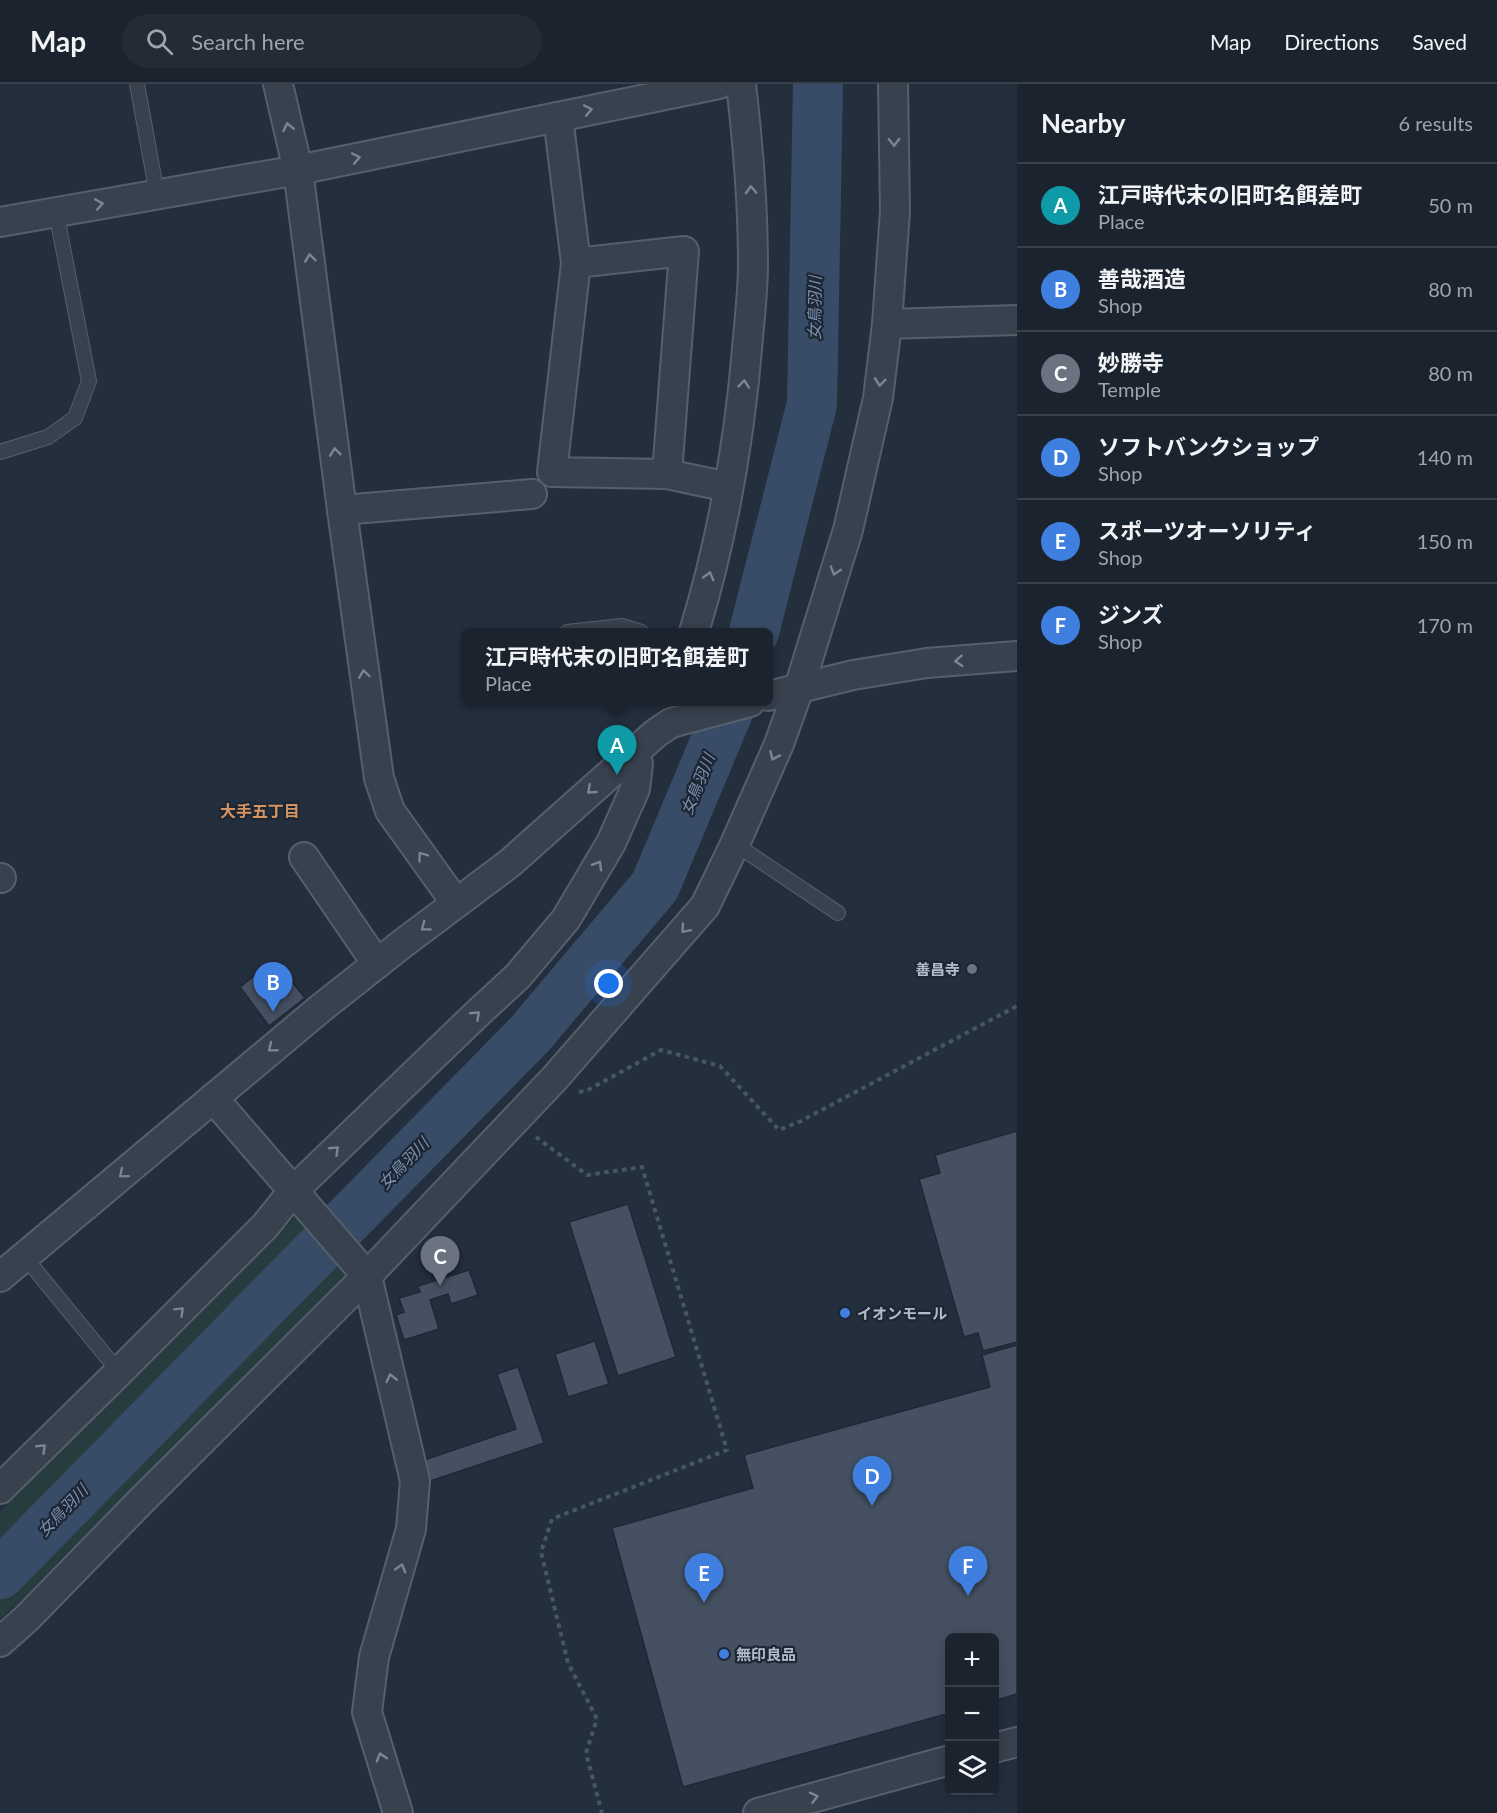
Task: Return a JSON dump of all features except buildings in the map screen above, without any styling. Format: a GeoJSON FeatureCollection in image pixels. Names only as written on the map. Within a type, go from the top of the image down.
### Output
{"type":"FeatureCollection","features":[{"type":"Feature","properties":{"kind":"street"},"geometry":{"type":"LineString","coordinates":[[279,84],[298,170],[379,778],[390,811],[456,903]]}},
{"type":"Feature","properties":{"kind":"street"},"geometry":{"type":"LineString","coordinates":[[0,222],[298,170],[719,84]]}},
{"type":"Feature","properties":{"kind":"street"},"geometry":{"type":"LineString","coordinates":[[695,628],[720,531],[738,434],[753,268],[750,163],[741,84]]}},
{"type":"Feature","properties":{"kind":"street"},"geometry":{"type":"LineString","coordinates":[[0,1642],[151,1491],[362,1271],[554,1079],[705,906],[779,744],[785,692],[848,530],[878,398],[887,324],[896,211],[893,84]]}},
{"type":"Feature","properties":{"kind":"street"},"geometry":{"type":"LineString","coordinates":[[558,117],[576,263],[552,472],[667,474],[728,487]]}},
{"type":"Feature","properties":{"kind":"street"},"geometry":{"type":"LineString","coordinates":[[576,263],[684,251],[667,474]]}},
{"type":"Feature","properties":{"kind":"street"},"geometry":{"type":"LineString","coordinates":[[887,324],[1017,320]]}},
{"type":"Feature","properties":{"kind":"street"},"geometry":{"type":"LineString","coordinates":[[342,510],[532,494]]}},
{"type":"Feature","properties":{"kind":"street"},"geometry":{"type":"LineString","coordinates":[[785,692],[853,675],[927,663],[1017,656]]}},
{"type":"Feature","properties":{"kind":"street"},"geometry":{"type":"LineString","coordinates":[[0,1277],[377,964],[510,863],[658,727],[735,706]]}},
{"type":"Feature","properties":{"kind":"street"},"geometry":{"type":"LineString","coordinates":[[0,1489],[265,1226],[298,1197],[479,1012],[518,976],[566,919],[611,843],[635,789],[638,764],[658,727]]}},
{"type":"Feature","properties":{"kind":"street"},"geometry":{"type":"LineString","coordinates":[[304,857],[377,964]]}},
{"type":"Feature","properties":{"kind":"street"},"geometry":{"type":"LineString","coordinates":[[213,1098],[362,1271],[415,1481],[411,1529],[374,1657],[367,1712],[398,1813]]}},
{"type":"Feature","properties":{"kind":"street"},"geometry":{"type":"LineString","coordinates":[[999,1747],[1017,1742]]}},
{"type":"Feature","properties":{"kind":"street"},"geometry":{"type":"LineString","coordinates":[[758,1813],[945,1761]]}},
{"type":"Feature","properties":{"kind":"lane"},"geometry":{"type":"LineString","coordinates":[[137,84],[157,194]]}},
{"type":"Feature","properties":{"kind":"lane"},"geometry":{"type":"LineString","coordinates":[[0,452],[48,437],[75,418],[89,381],[56,212]]}},
{"type":"Feature","properties":{"kind":"lane"},"geometry":{"type":"LineString","coordinates":[[606,628],[622,626],[627,628]]}},
{"type":"Feature","properties":{"kind":"lane"},"geometry":{"type":"LineString","coordinates":[[735,844],[838,913]]}},
{"type":"Feature","properties":{"kind":"lane"},"geometry":{"type":"LineString","coordinates":[[24,1257],[119,1372]]}},
{"type":"Feature","properties":{"kind":"path"},"geometry":{"type":"LineString","coordinates":[[554,1079],[571,1094],[588,1090],[661,1050],[720,1065],[779,1130],[801,1121],[1017,1006]]}},
{"type":"Feature","properties":{"kind":"path"},"geometry":{"type":"LineString","coordinates":[[513,1120],[587,1174],[642,1167],[727,1450],[552,1519],[541,1552],[568,1663],[597,1719],[586,1753],[602,1813]]}},
{"type":"Feature","properties":{"kind":"green space"},"geometry":{"type":"Polygon","coordinates":[[[298,1214],[324,1236],[0,1557],[0,1512],[298,1214]]]}},
{"type":"Feature","properties":{"kind":"green space"},"geometry":{"type":"Polygon","coordinates":[[[333,1248],[352,1269],[0,1619],[0,1581],[333,1248]]]}},
{"type":"Feature","properties":{"kind":"waterway","name":"女鳥羽川"},"geometry":{"type":"LineString","coordinates":[[755,628],[812,404],[818,84]]}},
{"type":"Feature","properties":{"kind":"waterway","name":"女鳥羽川"},"geometry":{"type":"LineString","coordinates":[[0,1574],[530,1034],[655,886],[730,706]]}},
{"type":"Feature","properties":{"kind":"place","name":"江戸時代末の旧町名餌差町"},"geometry":{"type":"Point","coordinates":[617,775]}},
{"type":"Feature","properties":{"kind":"place","name":"善昌寺"},"geometry":{"type":"Point","coordinates":[972,969]}},
{"type":"Feature","properties":{"kind":"place","name":"善哉酒造"},"geometry":{"type":"Point","coordinates":[273,1012]}},
{"type":"Feature","properties":{"kind":"place","name":"妙勝寺"},"geometry":{"type":"Point","coordinates":[440,1286]}},
{"type":"Feature","properties":{"kind":"place","name":"イオンモール"},"geometry":{"type":"Point","coordinates":[845,1313]}},
{"type":"Feature","properties":{"kind":"place","name":"ソフトバンクショップ"},"geometry":{"type":"Point","coordinates":[872,1506]}},
{"type":"Feature","properties":{"kind":"place","name":"ジンズ"},"geometry":{"type":"Point","coordinates":[968,1596]}},
{"type":"Feature","properties":{"kind":"place","name":"スポーツオーソリティ"},"geometry":{"type":"Point","coordinates":[704,1603]}},
{"type":"Feature","properties":{"kind":"place","name":"無印良品"},"geometry":{"type":"Point","coordinates":[724,1654]}},
{"type":"Feature","properties":{"kind":"district","name":"大手五丁目"},"geometry":{"type":"Point","coordinates":[260,810]}}]}
